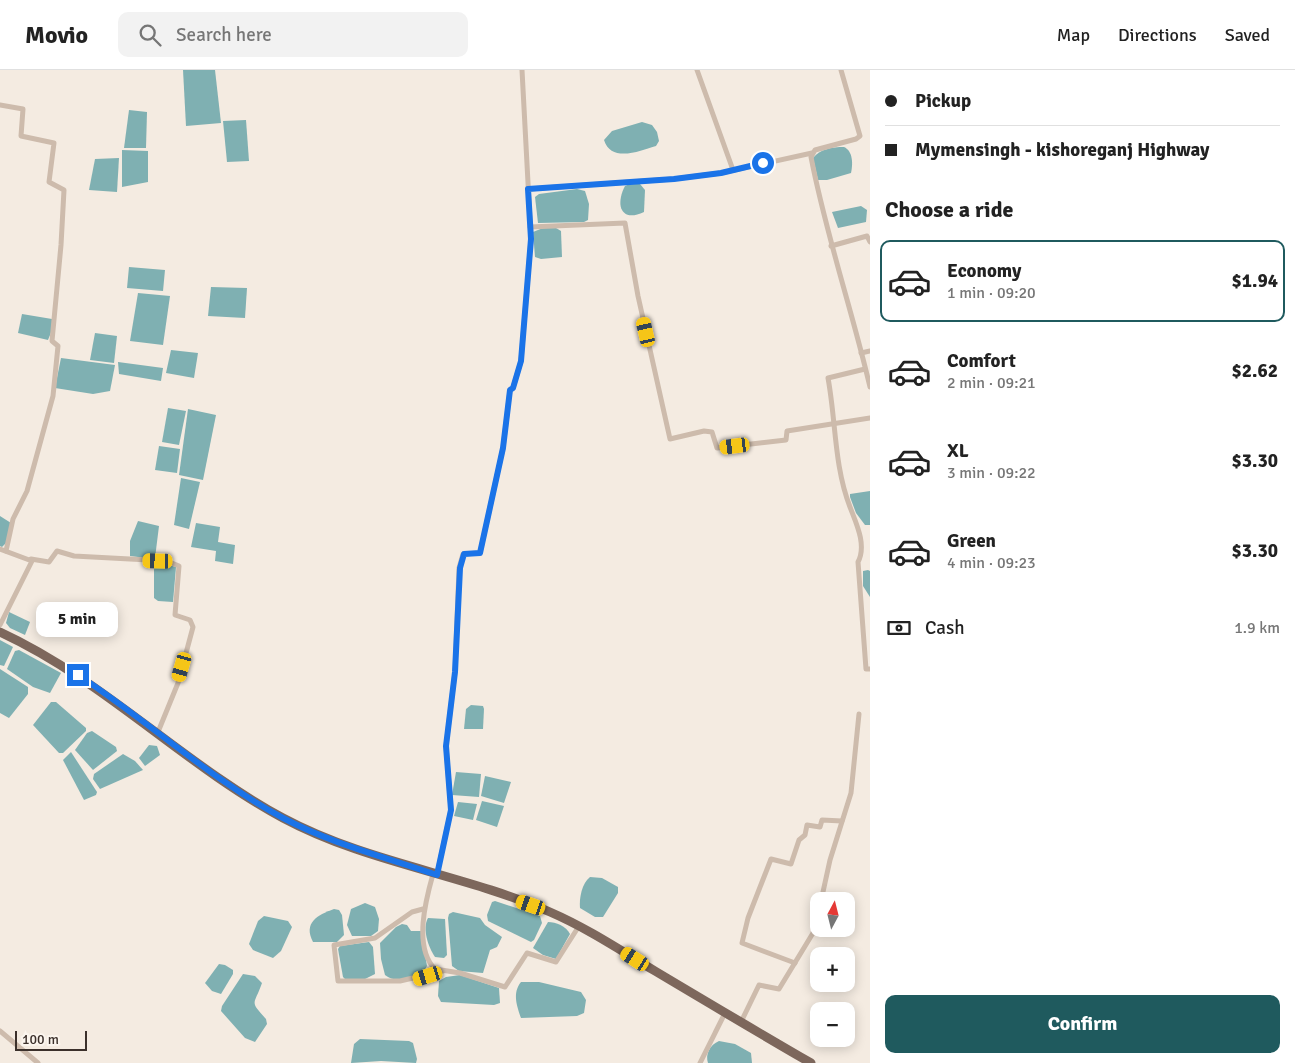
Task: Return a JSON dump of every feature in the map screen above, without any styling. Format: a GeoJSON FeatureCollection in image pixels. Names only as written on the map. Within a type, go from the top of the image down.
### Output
{"type":"FeatureCollection","features":[{"type":"Feature","properties":{"kind":"main road"},"geometry":{"type":"LineString","coordinates":[[0,632],[67,668],[217,776],[292,823],[346,846],[531,905],[579,926],[811,1063]]}},
{"type":"Feature","properties":{"kind":"street"},"geometry":{"type":"LineString","coordinates":[[522,70],[530,227],[521,361],[513,388],[510,390],[503,448],[480,553],[464,554],[460,568],[455,672],[446,746],[451,810],[424,909],[423,928],[428,960],[435,969],[460,973],[505,988],[527,953],[556,962],[579,926]]}},
{"type":"Feature","properties":{"kind":"street"},"geometry":{"type":"LineString","coordinates":[[698,70],[733,170]]}},
{"type":"Feature","properties":{"kind":"street"},"geometry":{"type":"LineString","coordinates":[[528,189],[674,179],[733,170],[812,153],[821,148],[856,140],[860,136],[841,70]]}},
{"type":"Feature","properties":{"kind":"street"},"geometry":{"type":"LineString","coordinates":[[0,105],[23,109],[21,136],[54,143],[49,182],[64,190],[52,341],[58,346],[53,396],[27,492],[13,519],[3,550],[31,559],[49,562],[57,551],[74,556],[167,561],[179,566],[176,615],[190,620],[193,626],[178,684],[158,732]]}},
{"type":"Feature","properties":{"kind":"street"},"geometry":{"type":"LineString","coordinates":[[812,153],[814,176],[831,246],[845,287],[870,388]]}},
{"type":"Feature","properties":{"kind":"street"},"geometry":{"type":"LineString","coordinates":[[530,227],[625,222],[638,296],[670,439],[704,431],[712,432],[717,448],[786,440],[787,431],[870,418]]}},
{"type":"Feature","properties":{"kind":"street"},"geometry":{"type":"LineString","coordinates":[[831,246],[867,236],[870,242]]}},
{"type":"Feature","properties":{"kind":"street"},"geometry":{"type":"LineString","coordinates":[[861,353],[870,351]]}},
{"type":"Feature","properties":{"kind":"street"},"geometry":{"type":"LineString","coordinates":[[865,368],[828,378],[833,404],[833,425],[842,484],[858,522],[862,554],[858,562],[863,602],[866,669],[870,669]]}},
{"type":"Feature","properties":{"kind":"street"},"geometry":{"type":"LineString","coordinates":[[0,624],[31,559]]}},
{"type":"Feature","properties":{"kind":"street"},"geometry":{"type":"LineString","coordinates":[[863,602],[870,603]]}},
{"type":"Feature","properties":{"kind":"street"},"geometry":{"type":"LineString","coordinates":[[823,892],[830,860],[851,793],[859,714]]}},
{"type":"Feature","properties":{"kind":"street"},"geometry":{"type":"LineString","coordinates":[[795,963],[742,943],[748,918],[771,859],[791,864],[799,840],[805,835],[807,825],[820,827],[822,820],[842,821]]}},
{"type":"Feature","properties":{"kind":"street"},"geometry":{"type":"LineString","coordinates":[[424,909],[412,912],[375,938],[334,945],[338,981],[400,982],[443,971]]}},
{"type":"Feature","properties":{"kind":"street"},"geometry":{"type":"LineString","coordinates":[[741,1022],[759,985],[779,990],[810,938]]}},
{"type":"Feature","properties":{"kind":"street"},"geometry":{"type":"LineString","coordinates":[[700,1063],[725,1013]]}},
{"type":"Feature","properties":{"kind":"street"},"geometry":{"type":"LineString","coordinates":[[0,1031],[38,1063]]}},
{"type":"Feature","properties":{"kind":"water"},"geometry":{"type":"Polygon","coordinates":[[[183,70],[215,70],[221,123],[186,126],[183,70]]]}},
{"type":"Feature","properties":{"kind":"water"},"geometry":{"type":"Polygon","coordinates":[[[129,110],[147,112],[146,148],[124,148],[129,110]]]}},
{"type":"Feature","properties":{"kind":"water"},"geometry":{"type":"Polygon","coordinates":[[[246,120],[249,161],[227,162],[223,121],[246,120]]]}},
{"type":"Feature","properties":{"kind":"water"},"geometry":{"type":"Polygon","coordinates":[[[642,122],[652,125],[657,132],[659,141],[656,146],[627,154],[613,151],[608,147],[604,140],[612,131],[642,122]]]}},
{"type":"Feature","properties":{"kind":"water"},"geometry":{"type":"Polygon","coordinates":[[[844,147],[851,155],[851,173],[827,180],[818,180],[813,158],[819,152],[827,149],[844,147]]]}},
{"type":"Feature","properties":{"kind":"water"},"geometry":{"type":"Polygon","coordinates":[[[122,150],[148,151],[148,182],[122,187],[122,150]]]}},
{"type":"Feature","properties":{"kind":"water"},"geometry":{"type":"Polygon","coordinates":[[[119,158],[117,192],[89,190],[95,159],[119,158]]]}},
{"type":"Feature","properties":{"kind":"water"},"geometry":{"type":"Polygon","coordinates":[[[640,184],[645,190],[644,212],[636,215],[625,214],[621,205],[625,186],[640,184]]]}},
{"type":"Feature","properties":{"kind":"water"},"geometry":{"type":"Polygon","coordinates":[[[577,189],[585,191],[589,204],[588,220],[584,222],[538,223],[535,197],[539,194],[577,189]]]}},
{"type":"Feature","properties":{"kind":"water"},"geometry":{"type":"Polygon","coordinates":[[[861,206],[867,210],[866,222],[838,228],[832,212],[861,206]]]}},
{"type":"Feature","properties":{"kind":"water"},"geometry":{"type":"Polygon","coordinates":[[[543,228],[556,228],[561,231],[562,257],[541,259],[535,257],[533,232],[543,228]]]}},
{"type":"Feature","properties":{"kind":"water"},"geometry":{"type":"Polygon","coordinates":[[[129,267],[165,270],[163,291],[127,288],[129,267]]]}},
{"type":"Feature","properties":{"kind":"water"},"geometry":{"type":"Polygon","coordinates":[[[211,287],[247,288],[245,318],[208,316],[211,287]]]}},
{"type":"Feature","properties":{"kind":"water"},"geometry":{"type":"Polygon","coordinates":[[[138,293],[170,296],[163,345],[130,341],[138,293]]]}},
{"type":"Feature","properties":{"kind":"water"},"geometry":{"type":"Polygon","coordinates":[[[22,314],[52,319],[52,330],[48,340],[18,333],[22,314]]]}},
{"type":"Feature","properties":{"kind":"water"},"geometry":{"type":"Polygon","coordinates":[[[95,333],[117,336],[114,363],[90,360],[95,333]]]}},
{"type":"Feature","properties":{"kind":"water"},"geometry":{"type":"Polygon","coordinates":[[[171,350],[198,353],[194,378],[166,373],[171,350]]]}},
{"type":"Feature","properties":{"kind":"water"},"geometry":{"type":"Polygon","coordinates":[[[61,358],[115,365],[110,391],[93,394],[55,388],[61,358]]]}},
{"type":"Feature","properties":{"kind":"water"},"geometry":{"type":"Polygon","coordinates":[[[118,362],[163,368],[161,381],[119,374],[118,362]]]}},
{"type":"Feature","properties":{"kind":"water"},"geometry":{"type":"Polygon","coordinates":[[[168,408],[186,411],[179,445],[162,442],[168,408]]]}},
{"type":"Feature","properties":{"kind":"water"},"geometry":{"type":"Polygon","coordinates":[[[188,409],[216,415],[203,480],[179,475],[188,409]]]}},
{"type":"Feature","properties":{"kind":"water"},"geometry":{"type":"Polygon","coordinates":[[[159,446],[180,449],[177,473],[155,470],[159,446]]]}},
{"type":"Feature","properties":{"kind":"water"},"geometry":{"type":"Polygon","coordinates":[[[181,478],[200,482],[189,529],[174,525],[181,478]]]}},
{"type":"Feature","properties":{"kind":"water"},"geometry":{"type":"Polygon","coordinates":[[[870,491],[870,525],[865,525],[856,513],[850,494],[870,491]]]}},
{"type":"Feature","properties":{"kind":"water"},"geometry":{"type":"Polygon","coordinates":[[[0,516],[11,523],[6,543],[2,547],[0,546],[0,516]]]}},
{"type":"Feature","properties":{"kind":"water"},"geometry":{"type":"Polygon","coordinates":[[[138,521],[159,526],[155,558],[153,559],[130,556],[130,541],[138,521]]]}},
{"type":"Feature","properties":{"kind":"water"},"geometry":{"type":"Polygon","coordinates":[[[196,523],[220,527],[218,542],[235,545],[233,564],[215,561],[216,551],[191,547],[196,523]]]}},
{"type":"Feature","properties":{"kind":"water"},"geometry":{"type":"Polygon","coordinates":[[[158,562],[176,567],[173,602],[158,601],[154,598],[154,568],[158,562]]]}},
{"type":"Feature","properties":{"kind":"water"},"geometry":{"type":"Polygon","coordinates":[[[863,571],[870,571],[870,597],[863,586],[863,571]]]}},
{"type":"Feature","properties":{"kind":"water"},"geometry":{"type":"Polygon","coordinates":[[[9,612],[30,622],[25,635],[10,628],[6,623],[9,612]]]}},
{"type":"Feature","properties":{"kind":"water"},"geometry":{"type":"Polygon","coordinates":[[[0,640],[13,647],[4,666],[0,665],[0,640]]]}},
{"type":"Feature","properties":{"kind":"water"},"geometry":{"type":"Polygon","coordinates":[[[19,650],[61,673],[50,693],[33,687],[7,669],[15,651],[19,650]]]}},
{"type":"Feature","properties":{"kind":"water"},"geometry":{"type":"Polygon","coordinates":[[[0,669],[28,687],[28,694],[9,718],[0,713],[0,669]]]}},
{"type":"Feature","properties":{"kind":"water"},"geometry":{"type":"Polygon","coordinates":[[[51,702],[56,702],[86,728],[86,731],[63,753],[59,753],[33,725],[51,702]]]}},
{"type":"Feature","properties":{"kind":"water"},"geometry":{"type":"Polygon","coordinates":[[[471,705],[483,706],[483,729],[464,729],[466,709],[471,705]]]}},
{"type":"Feature","properties":{"kind":"water"},"geometry":{"type":"Polygon","coordinates":[[[92,731],[116,747],[117,751],[93,770],[75,750],[87,733],[92,731]]]}},
{"type":"Feature","properties":{"kind":"water"},"geometry":{"type":"Polygon","coordinates":[[[149,745],[157,746],[160,755],[145,766],[139,758],[149,745]]]}},
{"type":"Feature","properties":{"kind":"water"},"geometry":{"type":"Polygon","coordinates":[[[71,752],[97,792],[96,795],[84,800],[63,760],[71,752]]]}},
{"type":"Feature","properties":{"kind":"water"},"geometry":{"type":"Polygon","coordinates":[[[123,754],[135,761],[143,770],[100,789],[93,779],[94,774],[123,754]]]}},
{"type":"Feature","properties":{"kind":"water"},"geometry":{"type":"Polygon","coordinates":[[[456,772],[481,774],[479,797],[452,795],[456,772]]]}},
{"type":"Feature","properties":{"kind":"water"},"geometry":{"type":"Polygon","coordinates":[[[485,776],[511,782],[504,803],[481,796],[485,776]]]}},
{"type":"Feature","properties":{"kind":"water"},"geometry":{"type":"Polygon","coordinates":[[[482,801],[504,806],[497,827],[476,820],[482,801]]]}},
{"type":"Feature","properties":{"kind":"water"},"geometry":{"type":"Polygon","coordinates":[[[458,802],[477,804],[473,820],[454,816],[458,802]]]}},
{"type":"Feature","properties":{"kind":"water"},"geometry":{"type":"Polygon","coordinates":[[[590,877],[602,878],[618,887],[618,893],[603,917],[595,917],[580,908],[582,891],[590,877]]]}},
{"type":"Feature","properties":{"kind":"water"},"geometry":{"type":"Polygon","coordinates":[[[495,901],[540,916],[542,923],[534,940],[531,942],[488,921],[487,915],[492,902],[495,901]]]}},
{"type":"Feature","properties":{"kind":"water"},"geometry":{"type":"Polygon","coordinates":[[[365,903],[375,907],[379,919],[378,931],[371,936],[352,936],[347,925],[351,909],[365,903]]]}},
{"type":"Feature","properties":{"kind":"water"},"geometry":{"type":"Polygon","coordinates":[[[334,909],[339,910],[342,915],[344,935],[337,942],[313,942],[310,930],[313,921],[322,914],[334,909]]]}},
{"type":"Feature","properties":{"kind":"water"},"geometry":{"type":"Polygon","coordinates":[[[453,912],[480,918],[485,925],[502,937],[497,947],[490,950],[483,973],[459,971],[452,966],[448,918],[449,914],[453,912]]]}},
{"type":"Feature","properties":{"kind":"water"},"geometry":{"type":"Polygon","coordinates":[[[264,916],[288,921],[292,927],[281,951],[273,958],[253,950],[249,944],[258,921],[264,916]]]}},
{"type":"Feature","properties":{"kind":"water"},"geometry":{"type":"Polygon","coordinates":[[[428,918],[445,919],[447,955],[444,958],[435,957],[430,948],[426,932],[428,918]]]}},
{"type":"Feature","properties":{"kind":"water"},"geometry":{"type":"Polygon","coordinates":[[[548,922],[560,925],[570,934],[556,959],[543,955],[533,948],[548,922]]]}},
{"type":"Feature","properties":{"kind":"water"},"geometry":{"type":"Polygon","coordinates":[[[402,924],[407,925],[411,931],[421,931],[427,966],[424,971],[415,975],[404,979],[394,979],[385,975],[380,943],[396,927],[402,924]]]}},
{"type":"Feature","properties":{"kind":"water"},"geometry":{"type":"Polygon","coordinates":[[[369,942],[373,947],[375,974],[365,979],[346,980],[343,977],[338,949],[340,946],[369,942]]]}},
{"type":"Feature","properties":{"kind":"water"},"geometry":{"type":"Polygon","coordinates":[[[219,964],[233,970],[233,974],[221,994],[212,991],[205,983],[219,964]]]}},
{"type":"Feature","properties":{"kind":"water"},"geometry":{"type":"Polygon","coordinates":[[[243,974],[255,976],[262,983],[255,999],[255,1005],[266,1019],[267,1024],[255,1042],[245,1038],[221,1011],[222,1006],[243,974]]]}},
{"type":"Feature","properties":{"kind":"water"},"geometry":{"type":"Polygon","coordinates":[[[460,975],[499,988],[500,1003],[494,1005],[441,1002],[438,996],[439,981],[446,977],[460,975]]]}},
{"type":"Feature","properties":{"kind":"water"},"geometry":{"type":"Polygon","coordinates":[[[521,982],[539,982],[581,992],[586,1000],[584,1013],[577,1016],[521,1018],[516,995],[521,982]]]}},
{"type":"Feature","properties":{"kind":"water"},"geometry":{"type":"Polygon","coordinates":[[[360,1039],[409,1041],[413,1043],[417,1059],[416,1063],[381,1061],[351,1063],[354,1044],[360,1039]]]}},
{"type":"Feature","properties":{"kind":"water"},"geometry":{"type":"Polygon","coordinates":[[[719,1041],[735,1044],[751,1053],[752,1063],[708,1063],[707,1056],[709,1050],[719,1041]]]}},
{"type":"Feature","properties":{"kind":"route"},"geometry":{"type":"LineString","coordinates":[[78,675],[217,776],[282,818],[346,846],[437,875],[451,810],[446,746],[455,672],[460,568],[464,554],[480,553],[503,448],[510,390],[513,388],[521,361],[531,239],[528,189],[620,181],[641,182],[674,179],[721,173],[763,163]]}}]}
